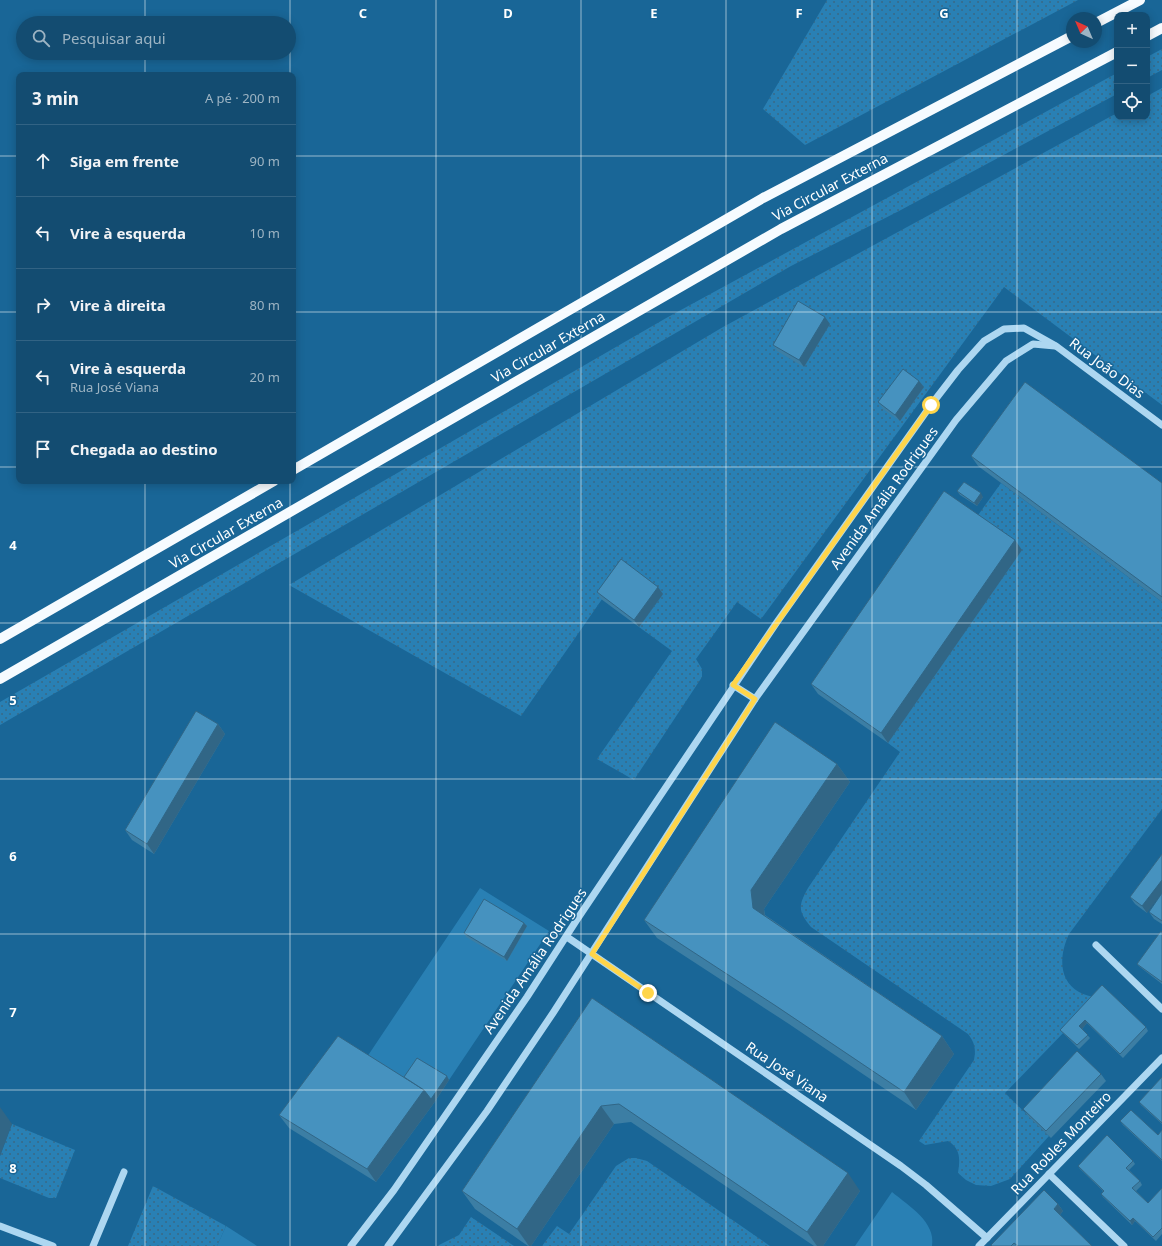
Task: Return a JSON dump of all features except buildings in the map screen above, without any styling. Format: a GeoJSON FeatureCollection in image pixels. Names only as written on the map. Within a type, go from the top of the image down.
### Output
{"type":"FeatureCollection","features":[{"type":"Feature","properties":{"kind":"main road"},"geometry":{"type":"LineString","coordinates":[[1102,20],[1140,0]]}},
{"type":"Feature","properties":{"kind":"main road"},"geometry":{"type":"LineString","coordinates":[[1150,34],[1162,28]]}},
{"type":"Feature","properties":{"kind":"main road","name":"Via Circular Externa"},"geometry":{"type":"LineString","coordinates":[[296,468],[763,198],[1066,39]]}},
{"type":"Feature","properties":{"kind":"main road","name":"Via Circular Externa"},"geometry":{"type":"LineString","coordinates":[[0,679],[780,229],[1114,54]]}},
{"type":"Feature","properties":{"kind":"main road","name":"Via Circular Externa"},"geometry":{"type":"LineString","coordinates":[[0,639],[269,484]]}},
{"type":"Feature","properties":{"kind":"street","name":"Avenida Amália Rodrigues"},"geometry":{"type":"LineString","coordinates":[[351,1246],[399,1183],[567,937],[733,685],[931,405],[958,370],[984,341],[1004,329],[1024,328],[1056,346]]}},
{"type":"Feature","properties":{"kind":"street","name":"Avenida Amália Rodrigues"},"geometry":{"type":"LineString","coordinates":[[388,1246],[487,1111],[592,954],[755,699],[956,420],[989,379],[1006,361],[1033,344],[1056,346]]}},
{"type":"Feature","properties":{"kind":"street","name":"Rua João Dias"},"geometry":{"type":"LineString","coordinates":[[1056,346],[1162,425]]}},
{"type":"Feature","properties":{"kind":"street"},"geometry":{"type":"LineString","coordinates":[[733,685],[755,699]]}},
{"type":"Feature","properties":{"kind":"street","name":"Rua José Viana"},"geometry":{"type":"LineString","coordinates":[[567,937],[901,1166],[926,1185],[987,1238]]}},
{"type":"Feature","properties":{"kind":"street"},"geometry":{"type":"LineString","coordinates":[[1096,945],[1162,1009]]}},
{"type":"Feature","properties":{"kind":"street","name":"Rua Robles Monteiro"},"geometry":{"type":"LineString","coordinates":[[979,1246],[1162,1058]]}},
{"type":"Feature","properties":{"kind":"street"},"geometry":{"type":"LineString","coordinates":[[93,1246],[124,1172]]}},
{"type":"Feature","properties":{"kind":"street"},"geometry":{"type":"LineString","coordinates":[[1049,1174],[1124,1246]]}},
{"type":"Feature","properties":{"kind":"street"},"geometry":{"type":"LineString","coordinates":[[0,1226],[53,1246]]}},
{"type":"Feature","properties":{"kind":"shaded area"},"geometry":{"type":"Polygon","coordinates":[[[827,0],[1078,0],[805,145],[763,109],[827,0]]]}},
{"type":"Feature","properties":{"kind":"shaded area"},"geometry":{"type":"Polygon","coordinates":[[[1162,49],[1162,70],[1150,76],[1150,55],[1162,49]]]}},
{"type":"Feature","properties":{"kind":"shaded area"},"geometry":{"type":"Polygon","coordinates":[[[1114,75],[1114,96],[899,211],[791,266],[0,725],[0,702],[668,317],[1114,75]]]}},
{"type":"Feature","properties":{"kind":"shaded area"},"geometry":{"type":"Polygon","coordinates":[[[1162,88],[1162,405],[1004,287],[761,619],[737,602],[696,659],[702,669],[702,677],[634,780],[597,759],[672,651],[639,627],[663,594],[625,566],[521,716],[289,585],[723,327],[1114,115],[1114,120],[1150,120],[1150,94],[1162,88]]]}},
{"type":"Feature","properties":{"kind":"shaded area"},"geometry":{"type":"Polygon","coordinates":[[[1001,483],[1162,602],[1162,809],[1069,934],[1062,958],[1062,966],[1067,981],[1079,992],[1097,998],[1005,1093],[1049,1136],[1010,1179],[991,1186],[976,1185],[966,1180],[958,1173],[959,1155],[955,1147],[948,1141],[925,1145],[919,1141],[974,1060],[974,1043],[968,1034],[811,927],[804,917],[801,904],[808,888],[900,752],[888,743],[976,518],[1001,483]]]}},
{"type":"Feature","properties":{"kind":"shaded area"},"geometry":{"type":"Polygon","coordinates":[[[480,888],[549,931],[449,1080],[420,1062],[404,1084],[365,1060],[480,888]]]}},
{"type":"Feature","properties":{"kind":"shaded area"},"geometry":{"type":"Polygon","coordinates":[[[12,1124],[75,1150],[56,1198],[49,1198],[0,1178],[0,1156],[12,1124]]]}},
{"type":"Feature","properties":{"kind":"shaded area"},"geometry":{"type":"Polygon","coordinates":[[[629,1158],[647,1161],[770,1246],[542,1246],[557,1226],[569,1234],[616,1166],[629,1158]]]}},
{"type":"Feature","properties":{"kind":"shaded area"},"geometry":{"type":"Polygon","coordinates":[[[153,1186],[226,1226],[217,1246],[128,1246],[153,1186]]]}},
{"type":"Feature","properties":{"kind":"shaded area"},"geometry":{"type":"Polygon","coordinates":[[[892,1192],[920,1215],[926,1222],[932,1237],[932,1246],[855,1246],[892,1192]]]}},
{"type":"Feature","properties":{"kind":"shaded area"},"geometry":{"type":"Polygon","coordinates":[[[471,1217],[514,1246],[437,1246],[459,1235],[471,1217]]]}},
{"type":"Feature","properties":{"kind":"shaded area"},"geometry":{"type":"Polygon","coordinates":[[[226,1226],[257,1246],[217,1246],[226,1226]]]}},
{"type":"Feature","properties":{"kind":"route"},"geometry":{"type":"LineString","coordinates":[[648,993],[592,954],[755,699],[733,685],[931,405]]}}]}
